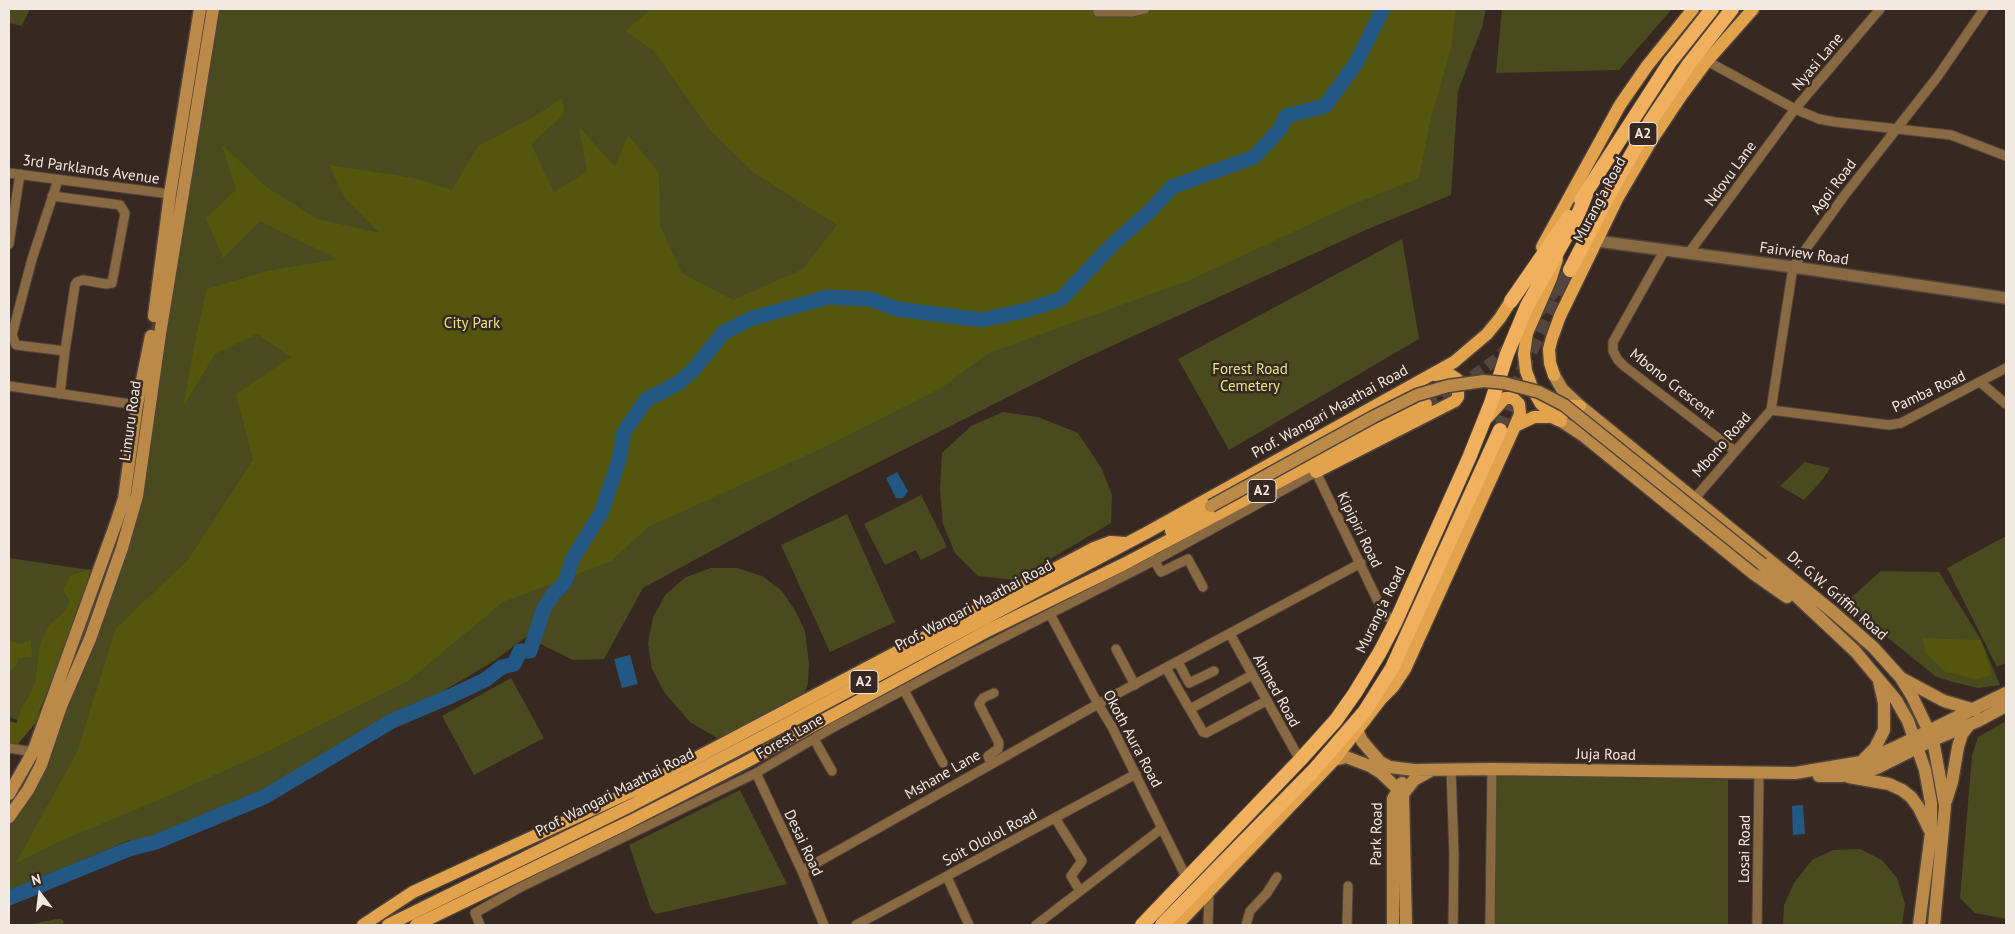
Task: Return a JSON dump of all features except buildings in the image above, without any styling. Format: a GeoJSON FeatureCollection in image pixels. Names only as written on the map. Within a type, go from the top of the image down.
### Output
{"type":"FeatureCollection","features":[{"type":"Feature","properties":{"kind":"highway","name":"Murang'a Road"},"geometry":{"type":"LineString","coordinates":[[1536,264],[1587,192],[1670,62],[1712,9]]}},
{"type":"Feature","properties":{"kind":"highway","name":"Murang'a Road"},"geometry":{"type":"LineString","coordinates":[[1570,270],[1613,187],[1650,122],[1689,64],[1732,9]]}},
{"type":"Feature","properties":{"kind":"highway","name":"Murang'a Road"},"geometry":{"type":"LineString","coordinates":[[1142,925],[1300,760],[1336,720],[1355,693],[1395,623],[1484,423],[1516,330],[1527,306],[1577,217],[1587,192]]}},
{"type":"Feature","properties":{"kind":"highway","name":"Prof. Wangari Maathai Road"},"geometry":{"type":"LineString","coordinates":[[1511,301],[1536,264]]}},
{"type":"Feature","properties":{"kind":"highway"},"geometry":{"type":"LineString","coordinates":[[1162,925],[1368,713],[1392,668],[1500,430]]}},
{"type":"Feature","properties":{"kind":"main road","name":"Limuru Road"},"geometry":{"type":"LineString","coordinates":[[9,817],[28,790],[41,765],[61,706],[90,639],[125,539],[137,496],[200,9]]}},
{"type":"Feature","properties":{"kind":"main road","name":"Limuru Road"},"geometry":{"type":"LineString","coordinates":[[9,794],[33,752],[124,499],[137,405],[153,330],[176,196],[213,9]]}},
{"type":"Feature","properties":{"kind":"main road","name":"Murang'a Road"},"geometry":{"type":"LineString","coordinates":[[1511,301],[1620,105],[1647,66],[1693,9]]}},
{"type":"Feature","properties":{"kind":"main road","name":"Murang'a Road"},"geometry":{"type":"LineString","coordinates":[[1554,375],[1550,363],[1549,349],[1552,338],[1560,316],[1617,199],[1652,141],[1707,61],[1753,9]]}},
{"type":"Feature","properties":{"kind":"main road","name":"Murang'a Road"},"geometry":{"type":"LineString","coordinates":[[1558,253],[1552,278],[1527,333],[1524,354],[1526,371],[1537,397],[1547,410],[1561,421]]}},
{"type":"Feature","properties":{"kind":"main road","name":"Prof. Wangari Maathai Road"},"geometry":{"type":"LineString","coordinates":[[388,925],[630,806],[1148,532],[1454,362],[1487,334],[1511,301]]}},
{"type":"Feature","properties":{"kind":"main road"},"geometry":{"type":"LineString","coordinates":[[1316,472],[1447,406],[1458,397],[1458,380],[1453,375],[1448,373],[1427,377]]}},
{"type":"Feature","properties":{"kind":"main road","name":"Dr. G.W. Griffin Road"},"geometry":{"type":"LineString","coordinates":[[1554,375],[1562,390],[1580,406],[1833,612],[1873,647],[1901,678],[1931,735],[1945,806],[1934,925]]}},
{"type":"Feature","properties":{"kind":"main road","name":"Prof. Wangari Maathai Road"},"geometry":{"type":"LineString","coordinates":[[1211,506],[1373,417],[1417,395],[1448,386],[1484,381],[1504,383],[1539,392],[1564,405],[1762,564]]}},
{"type":"Feature","properties":{"kind":"main road"},"geometry":{"type":"LineString","coordinates":[[1177,925],[1334,760],[1358,730],[1368,713],[1393,687],[1405,669],[1515,426],[1520,409],[1517,401],[1509,398],[1500,402],[1484,423]]}},
{"type":"Feature","properties":{"kind":"main road","name":"Prof. Wangari Maathai Road"},"geometry":{"type":"LineString","coordinates":[[416,925],[746,762],[989,630],[1124,564],[1426,404]]}},
{"type":"Feature","properties":{"kind":"main road"},"geometry":{"type":"LineString","coordinates":[[1515,426],[1534,417],[1552,418],[1561,421],[1568,406],[1580,406]]}},
{"type":"Feature","properties":{"kind":"main road","name":"Dr. G.W. Griffin Road"},"geometry":{"type":"LineString","coordinates":[[1561,421],[1584,436],[1754,574],[1823,623]]}},
{"type":"Feature","properties":{"kind":"main road"},"geometry":{"type":"LineString","coordinates":[[1148,532],[1211,506]]}},
{"type":"Feature","properties":{"kind":"main road"},"geometry":{"type":"LineString","coordinates":[[1098,576],[1211,506]]}},
{"type":"Feature","properties":{"kind":"main road"},"geometry":{"type":"LineString","coordinates":[[364,925],[413,892],[549,831],[638,788],[1094,548],[1110,542],[1127,543]]}},
{"type":"Feature","properties":{"kind":"main road","name":"Dr. G.W. Griffin Road"},"geometry":{"type":"LineString","coordinates":[[1762,564],[1855,651],[1877,676],[1896,700],[1917,743],[1925,770],[1931,803],[1931,833],[1920,925]]}},
{"type":"Feature","properties":{"kind":"main road"},"geometry":{"type":"LineString","coordinates":[[1762,564],[1833,612]]}},
{"type":"Feature","properties":{"kind":"main road"},"geometry":{"type":"LineString","coordinates":[[1861,762],[1875,748],[1884,730],[1882,688],[1877,676]]}},
{"type":"Feature","properties":{"kind":"main road"},"geometry":{"type":"LineString","coordinates":[[1901,678],[1944,701],[1975,710]]}},
{"type":"Feature","properties":{"kind":"main road","name":"Juja Road"},"geometry":{"type":"LineString","coordinates":[[1358,730],[1362,741],[1380,762],[1390,766],[1417,770],[1492,768],[1759,774],[1795,773],[1841,776],[1862,773],[1877,768],[1917,743],[2006,693]]}},
{"type":"Feature","properties":{"kind":"main road","name":"Juja Road"},"geometry":{"type":"LineString","coordinates":[[1931,735],[1969,725],[2006,706]]}},
{"type":"Feature","properties":{"kind":"main road"},"geometry":{"type":"LineString","coordinates":[[1945,806],[1952,782],[1958,747],[1962,734],[1969,725]]}},
{"type":"Feature","properties":{"kind":"main road","name":"Juja Road"},"geometry":{"type":"LineString","coordinates":[[1795,773],[1861,762],[1917,743]]}},
{"type":"Feature","properties":{"kind":"main road","name":"Park Road"},"geometry":{"type":"LineString","coordinates":[[1334,760],[1346,757],[1364,763],[1381,773],[1400,792],[1406,925]]}},
{"type":"Feature","properties":{"kind":"main road"},"geometry":{"type":"LineString","coordinates":[[1400,792],[1414,780],[1435,769]]}},
{"type":"Feature","properties":{"kind":"main road"},"geometry":{"type":"LineString","coordinates":[[1400,792],[1406,778],[1417,770]]}},
{"type":"Feature","properties":{"kind":"main road"},"geometry":{"type":"LineString","coordinates":[[1841,776],[1889,784],[1902,790],[1919,808],[1931,833]]}},
{"type":"Feature","properties":{"kind":"main road","name":"Park Road"},"geometry":{"type":"LineString","coordinates":[[1393,925],[1393,798],[1400,792]]}},
{"type":"Feature","properties":{"kind":"street"},"geometry":{"type":"LineString","coordinates":[[1098,12],[1132,12],[1145,9]]}},
{"type":"Feature","properties":{"kind":"street","name":"Nyasi Lane"},"geometry":{"type":"LineString","coordinates":[[1795,110],[1880,9]]}},
{"type":"Feature","properties":{"kind":"street","name":"Agoi Road"},"geometry":{"type":"LineString","coordinates":[[1771,410],[1793,266],[1844,196],[1938,76],[1984,9]]}},
{"type":"Feature","properties":{"kind":"street"},"geometry":{"type":"LineString","coordinates":[[1707,61],[1795,110],[1820,119],[1951,135],[2006,156]]}},
{"type":"Feature","properties":{"kind":"street","name":"Ndovu Lane"},"geometry":{"type":"LineString","coordinates":[[1688,254],[1795,110]]}},
{"type":"Feature","properties":{"kind":"street","name":"3rd Parklands Avenue"},"geometry":{"type":"LineString","coordinates":[[9,172],[176,196]]}},
{"type":"Feature","properties":{"kind":"street"},"geometry":{"type":"LineString","coordinates":[[9,244],[11,212],[20,174]]}},
{"type":"Feature","properties":{"kind":"street"},"geometry":{"type":"LineString","coordinates":[[58,180],[12,335],[16,345],[65,351]]}},
{"type":"Feature","properties":{"kind":"street"},"geometry":{"type":"LineString","coordinates":[[52,196],[120,205],[125,213],[112,283],[106,284],[83,280],[75,285],[60,394]]}},
{"type":"Feature","properties":{"kind":"street","name":"Fairview Road"},"geometry":{"type":"LineString","coordinates":[[1597,241],[1793,266],[2006,298]]}},
{"type":"Feature","properties":{"kind":"street","name":"Mbono Crescent"},"geometry":{"type":"LineString","coordinates":[[1664,251],[1613,342],[1613,351],[1624,366],[1735,451]]}},
{"type":"Feature","properties":{"kind":"street","name":"Pamba Road"},"geometry":{"type":"LineString","coordinates":[[1771,410],[1889,425],[1901,423],[2006,368]]}},
{"type":"Feature","properties":{"kind":"street"},"geometry":{"type":"LineString","coordinates":[[1980,382],[2006,404]]}},
{"type":"Feature","properties":{"kind":"street"},"geometry":{"type":"LineString","coordinates":[[9,386],[137,405]]}},
{"type":"Feature","properties":{"kind":"street","name":"Mbono Road"},"geometry":{"type":"LineString","coordinates":[[1695,498],[1771,410]]}},
{"type":"Feature","properties":{"kind":"street"},"geometry":{"type":"LineString","coordinates":[[1188,559],[1161,572],[1154,560],[1316,472]]}},
{"type":"Feature","properties":{"kind":"street","name":"Kipipiri Road"},"geometry":{"type":"LineString","coordinates":[[1316,472],[1384,614],[1395,623]]}},
{"type":"Feature","properties":{"kind":"street"},"geometry":{"type":"LineString","coordinates":[[1181,546],[1203,587]]}},
{"type":"Feature","properties":{"kind":"street","name":"Forest Lane"},"geometry":{"type":"LineString","coordinates":[[480,925],[475,913],[521,887],[756,773],[904,690],[1154,560]]}},
{"type":"Feature","properties":{"kind":"street","name":"Mshane Lane"},"geometry":{"type":"LineString","coordinates":[[802,871],[1098,704],[1361,563]]}},
{"type":"Feature","properties":{"kind":"street","name":"Okoth Aura Road"},"geometry":{"type":"LineString","coordinates":[[1050,614],[1112,727],[1187,879]]}},
{"type":"Feature","properties":{"kind":"street","name":"Ahmed Road"},"geometry":{"type":"LineString","coordinates":[[1230,634],[1300,760]]}},
{"type":"Feature","properties":{"kind":"street"},"geometry":{"type":"LineString","coordinates":[[1116,649],[1135,685]]}},
{"type":"Feature","properties":{"kind":"street"},"geometry":{"type":"LineString","coordinates":[[1178,662],[1189,683],[1214,671]]}},
{"type":"Feature","properties":{"kind":"street"},"geometry":{"type":"LineString","coordinates":[[1166,668],[1203,732],[1206,733],[1266,701]]}},
{"type":"Feature","properties":{"kind":"street"},"geometry":{"type":"LineString","coordinates":[[1190,709],[1252,675]]}},
{"type":"Feature","properties":{"kind":"street"},"geometry":{"type":"LineString","coordinates":[[904,690],[943,763]]}},
{"type":"Feature","properties":{"kind":"street"},"geometry":{"type":"LineString","coordinates":[[991,763],[988,756],[998,749],[999,743],[979,704],[983,698],[994,692]]}},
{"type":"Feature","properties":{"kind":"street"},"geometry":{"type":"LineString","coordinates":[[814,739],[832,771]]}},
{"type":"Feature","properties":{"kind":"street"},"geometry":{"type":"LineString","coordinates":[[9,748],[33,752]]}},
{"type":"Feature","properties":{"kind":"street"},"geometry":{"type":"LineString","coordinates":[[1490,925],[1492,768]]}},
{"type":"Feature","properties":{"kind":"street"},"geometry":{"type":"LineString","coordinates":[[1451,769],[1454,856],[1453,925]]}},
{"type":"Feature","properties":{"kind":"street","name":"Desai Road"},"geometry":{"type":"LineString","coordinates":[[756,773],[802,871],[824,925]]}},
{"type":"Feature","properties":{"kind":"street","name":"Soit Ololol Road"},"geometry":{"type":"LineString","coordinates":[[856,925],[1136,774]]}},
{"type":"Feature","properties":{"kind":"street","name":"Losai Road"},"geometry":{"type":"LineString","coordinates":[[1757,925],[1759,774]]}},
{"type":"Feature","properties":{"kind":"street"},"geometry":{"type":"LineString","coordinates":[[1055,818],[1082,861],[1071,876],[1080,891]]}},
{"type":"Feature","properties":{"kind":"street"},"geometry":{"type":"LineString","coordinates":[[1036,925],[1161,828]]}},
{"type":"Feature","properties":{"kind":"street"},"geometry":{"type":"LineString","coordinates":[[947,877],[970,925]]}},
{"type":"Feature","properties":{"kind":"street"},"geometry":{"type":"LineString","coordinates":[[1246,925],[1250,911],[1268,892],[1277,877]]}},
{"type":"Feature","properties":{"kind":"street"},"geometry":{"type":"LineString","coordinates":[[1347,925],[1348,886]]}},
{"type":"Feature","properties":{"kind":"street"},"geometry":{"type":"LineString","coordinates":[[1208,925],[1209,891]]}},
{"type":"Feature","properties":{"kind":"green space"},"geometry":{"type":"Polygon","coordinates":[[[9,9],[30,9],[22,26],[9,23],[9,9]]]}},
{"type":"Feature","properties":{"kind":"green space","name":"City Park"},"geometry":{"type":"Polygon","coordinates":[[[204,9],[1486,9],[1482,27],[1458,91],[1451,195],[1368,229],[1081,360],[818,493],[643,588],[604,659],[573,660],[526,637],[494,661],[264,797],[132,847],[130,840],[9,891],[9,822],[63,707],[116,521],[138,407],[204,9]]]}},
{"type":"Feature","properties":{"kind":"green space","name":"City Park"},"geometry":{"type":"Polygon","coordinates":[[[651,9],[1456,9],[1451,48],[1430,122],[1419,178],[1349,206],[1190,280],[989,353],[941,388],[827,446],[648,527],[611,561],[503,602],[408,681],[271,750],[65,839],[16,863],[77,752],[116,628],[188,560],[253,460],[236,394],[291,357],[257,334],[215,354],[183,407],[207,289],[267,271],[337,259],[260,221],[223,258],[206,218],[236,190],[222,145],[268,188],[317,219],[380,233],[345,198],[329,165],[414,178],[452,190],[478,146],[537,115],[562,98],[564,114],[531,144],[554,192],[587,171],[579,127],[615,167],[628,135],[659,173],[660,226],[682,273],[733,300],[803,269],[837,225],[754,173],[710,130],[654,51],[625,31],[651,9]]]}},
{"type":"Feature","properties":{"kind":"green space"},"geometry":{"type":"Polygon","coordinates":[[[1502,9],[1672,9],[1619,70],[1496,73],[1502,9]]]}},
{"type":"Feature","properties":{"kind":"green space","name":"Forest Road Cemetery"},"geometry":{"type":"Polygon","coordinates":[[[1402,239],[1419,339],[1229,450],[1178,359],[1402,239]]]}},
{"type":"Feature","properties":{"kind":"green space"},"geometry":{"type":"Polygon","coordinates":[[[1003,412],[1038,417],[1078,433],[1102,469],[1112,495],[1111,523],[1015,580],[978,576],[955,553],[943,524],[940,489],[942,453],[971,426],[1003,412]]]}},
{"type":"Feature","properties":{"kind":"green space"},"geometry":{"type":"Polygon","coordinates":[[[1805,462],[1830,468],[1823,479],[1804,500],[1780,486],[1805,462]]]}},
{"type":"Feature","properties":{"kind":"green space"},"geometry":{"type":"Polygon","coordinates":[[[921,495],[947,547],[921,560],[916,550],[885,565],[864,524],[921,495]]]}},
{"type":"Feature","properties":{"kind":"green space"},"geometry":{"type":"Polygon","coordinates":[[[847,514],[895,622],[830,652],[781,545],[847,514]]]}},
{"type":"Feature","properties":{"kind":"green space"},"geometry":{"type":"Polygon","coordinates":[[[2006,536],[2006,663],[1997,667],[1947,568],[2006,536]]]}},
{"type":"Feature","properties":{"kind":"green space"},"geometry":{"type":"Polygon","coordinates":[[[9,558],[90,570],[32,726],[9,717],[9,558]]]}},
{"type":"Feature","properties":{"kind":"green space"},"geometry":{"type":"Polygon","coordinates":[[[711,568],[737,568],[762,576],[782,591],[796,612],[805,631],[809,664],[808,683],[804,695],[719,739],[690,722],[664,692],[652,669],[648,643],[653,617],[666,594],[686,577],[711,568]]]}},
{"type":"Feature","properties":{"kind":"green space"},"geometry":{"type":"Polygon","coordinates":[[[91,569],[60,663],[40,709],[38,720],[17,745],[9,744],[9,721],[17,723],[21,709],[31,693],[36,678],[39,647],[49,625],[64,612],[70,601],[63,590],[71,575],[91,569]]]}},
{"type":"Feature","properties":{"kind":"green space"},"geometry":{"type":"Polygon","coordinates":[[[1881,571],[1939,572],[1981,640],[2000,685],[1978,688],[1935,676],[1845,603],[1881,571]]]}},
{"type":"Feature","properties":{"kind":"green space"},"geometry":{"type":"Polygon","coordinates":[[[1922,638],[1981,640],[1992,675],[1976,679],[1946,672],[1925,652],[1922,638]]]}},
{"type":"Feature","properties":{"kind":"green space"},"geometry":{"type":"Polygon","coordinates":[[[31,640],[32,657],[19,658],[17,665],[9,672],[9,641],[21,644],[31,640]]]}},
{"type":"Feature","properties":{"kind":"green space"},"geometry":{"type":"Polygon","coordinates":[[[511,678],[544,738],[474,775],[442,716],[511,678]]]}},
{"type":"Feature","properties":{"kind":"green space"},"geometry":{"type":"Polygon","coordinates":[[[2006,721],[2006,919],[1975,913],[1960,898],[1972,756],[1978,737],[2006,721]]]}},
{"type":"Feature","properties":{"kind":"green space"},"geometry":{"type":"Polygon","coordinates":[[[1492,769],[1728,773],[1728,925],[1490,925],[1492,769]]]}},
{"type":"Feature","properties":{"kind":"green space"},"geometry":{"type":"Polygon","coordinates":[[[740,790],[787,884],[656,914],[651,909],[629,845],[740,790]]]}},
{"type":"Feature","properties":{"kind":"green space"},"geometry":{"type":"Polygon","coordinates":[[[1860,849],[1882,860],[1897,878],[1905,904],[1902,925],[1783,925],[1784,905],[1794,883],[1812,860],[1833,850],[1860,849]]]}},
{"type":"Feature","properties":{"kind":"green space"},"geometry":{"type":"Polygon","coordinates":[[[62,919],[64,922],[62,925],[26,925],[62,919]]]}},
{"type":"Feature","properties":{"kind":"water"},"geometry":{"type":"Polygon","coordinates":[[[897,472],[908,491],[903,498],[896,498],[886,478],[897,472]]]}},
{"type":"Feature","properties":{"kind":"water"},"geometry":{"type":"Polygon","coordinates":[[[630,655],[638,684],[622,688],[614,659],[630,655]]]}},
{"type":"Feature","properties":{"kind":"water"},"geometry":{"type":"Polygon","coordinates":[[[1803,805],[1805,834],[1793,835],[1792,806],[1803,805]]]}},
{"type":"Feature","properties":{"kind":"waterway"},"geometry":{"type":"LineString","coordinates":[[9,898],[129,849],[156,842],[264,797],[392,721],[485,680],[502,667],[514,664],[520,651],[530,651],[544,608],[554,593],[565,582],[573,558],[601,513],[619,460],[624,432],[646,400],[680,382],[694,369],[723,333],[750,319],[828,297],[870,299],[897,309],[982,320],[1027,310],[1061,299],[1113,244],[1149,212],[1172,187],[1254,157],[1281,128],[1286,116],[1325,106],[1356,63],[1383,9]]}},
{"type":"Feature","properties":{"kind":"tunnel"},"geometry":{"type":"LineString","coordinates":[[1539,312],[1570,270]]}},
{"type":"Feature","properties":{"kind":"tunnel"},"geometry":{"type":"LineString","coordinates":[[1500,430],[1527,359],[1570,270]]}},
{"type":"Feature","properties":{"kind":"tunnel"},"geometry":{"type":"LineString","coordinates":[[1426,404],[1467,381],[1498,358],[1509,346]]}}]}
